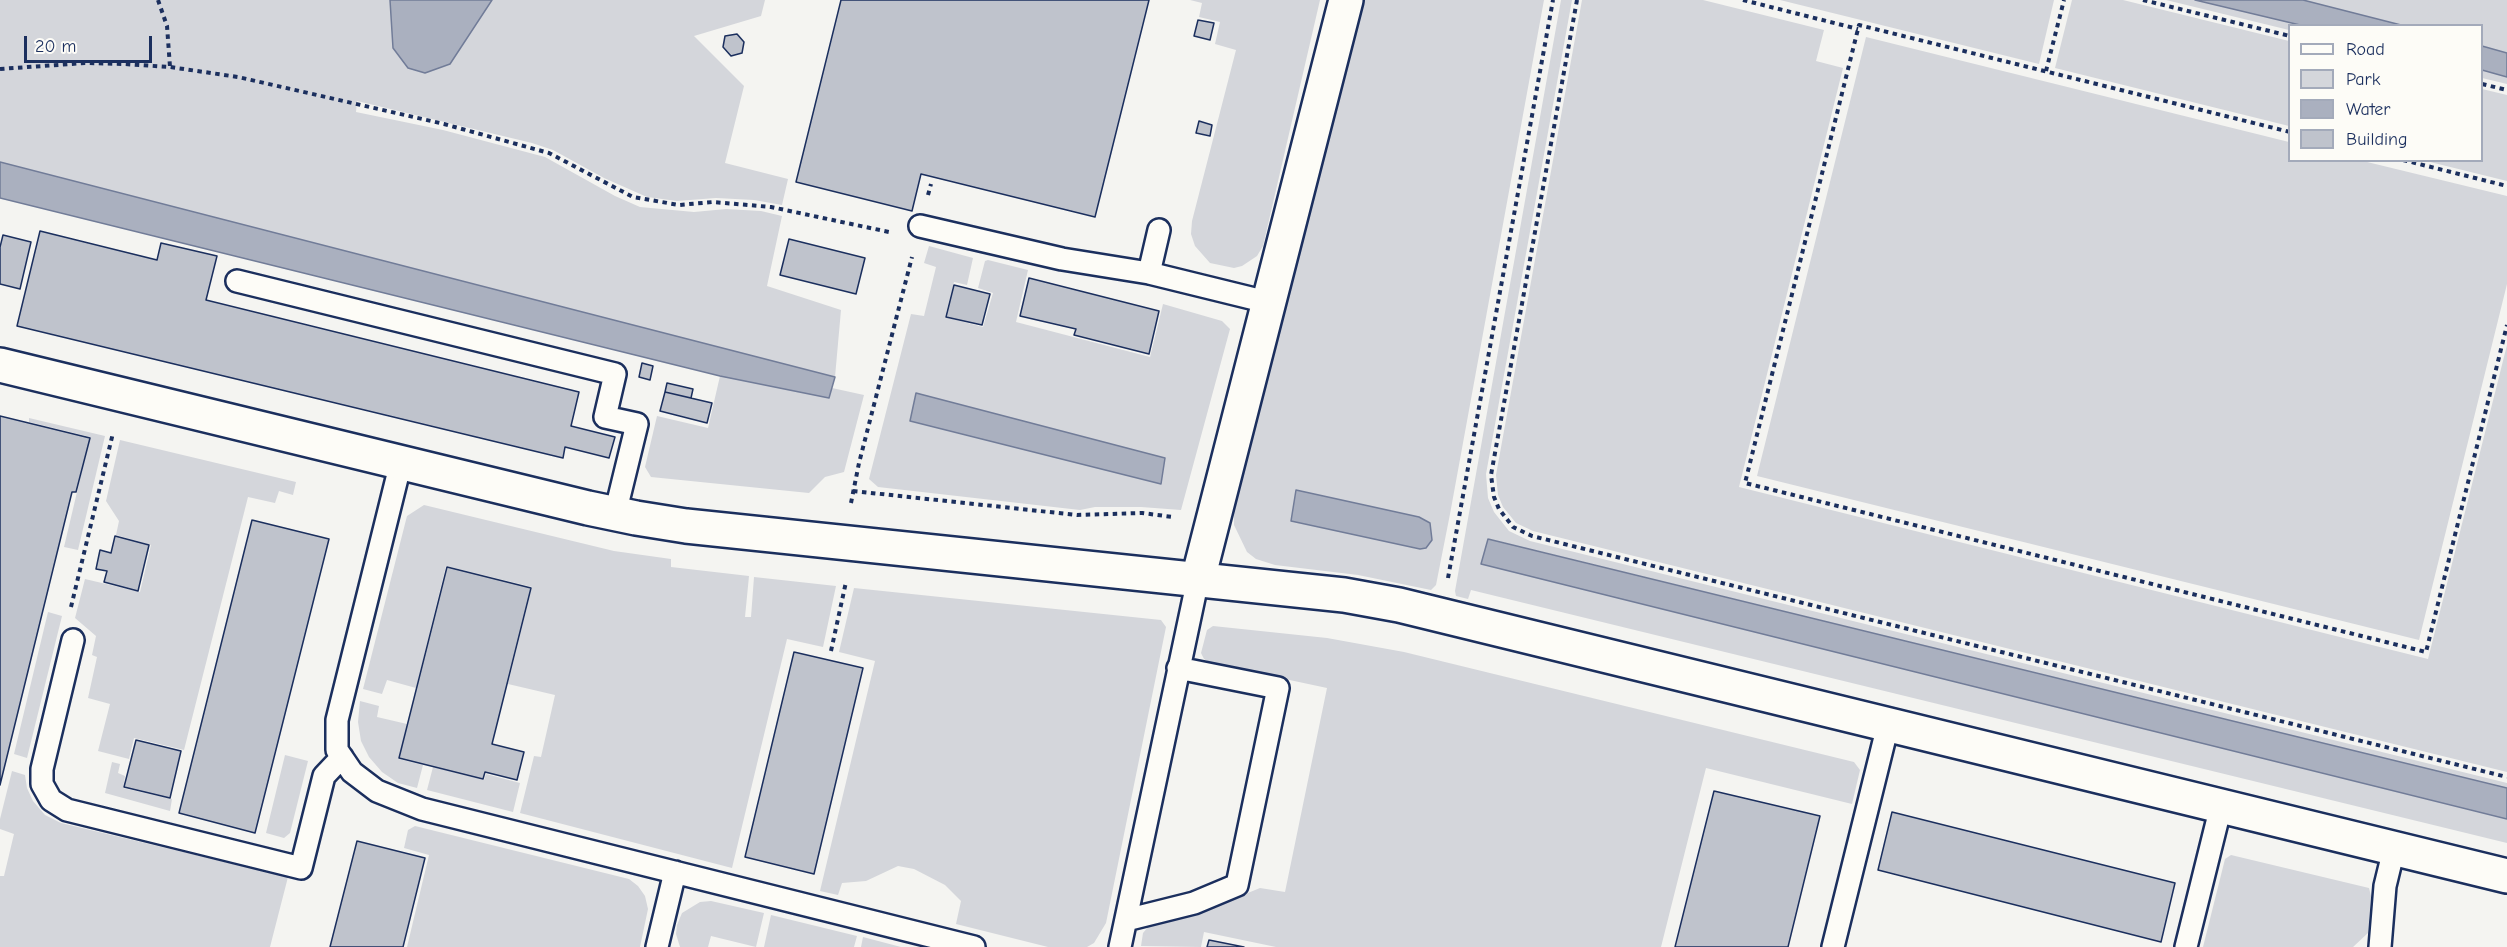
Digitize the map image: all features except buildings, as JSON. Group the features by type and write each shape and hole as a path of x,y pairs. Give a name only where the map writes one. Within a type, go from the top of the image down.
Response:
{"street":[{"path":"1198,579 1346,0"},
{"path":"0,365 615,514 686,526 1344,595 1424,610 2507,876"}],"lane":[{"path":"1149,273 1159,231"},
{"path":"919,232 1149,273 1267,302"},
{"path":"237,281 615,374 605,417 637,424 615,514"},
{"path":"401,462 337,720 337,750 352,772 377,791 422,809 974,947"},
{"path":"1120,947 1198,579"},
{"path":"74,640 42,769 42,784 51,800 67,810 301,868 324,776 342,758"},
{"path":"1126,920 1194,903 1237,885 1278,688 1178,668"},
{"path":"1833,947 1888,725"},
{"path":"2186,947 2221,806"},
{"path":"2380,947 2385,886 2394,849"},
{"path":"657,947 675,872"}],"path":[{"path":"158,0 167,26 170,67"},
{"path":"1424,610 1444,594 1450,566 1553,0"},
{"path":"1577,0 1491,475 1491,486 1496,503 1513,527 1532,536 2507,777"},
{"path":"1743,0 1858,29"},
{"path":"2046,71 2064,0"},
{"path":"2143,0 2288,36"},
{"path":"2288,132 1859,25 1745,483 2426,652 2507,325"},
{"path":"0,69 85,63 170,67 238,77 444,124 549,153 633,197 679,205 713,202 771,207 919,232"},
{"path":"2483,84 2507,90"},
{"path":"2411,162 2507,186"},
{"path":"831,651 847,582 848,520 853,491 931,184"},
{"path":"74,640 68,617 124,395"},
{"path":"853,491 1077,515 1142,513 1212,524"},
{"path":"835,581 847,582"}],"green space":[{"path":"0,0 390,0 393,48 450,63 492,0 765,0 761,16 694,36 744,86 725,163 788,179 782,205 754,200 716,198 677,201 647,197 604,178 553,150 532,143 357,101 356,112 443,130 545,157 615,196 640,207 694,212 726,209 761,211 782,216 767,286 841,310 835,377 0,162"},
{"path":"1190,0 1320,0 1263,246 1257,256 1242,266 1234,268 1210,263 1195,246 1191,234 1192,221 1236,50 1215,44 1220,22 1199,17 1202,3"},
{"path":"1365,0 1544,0 1436,585 1431,590 1358,575 1275,565 1256,559 1247,552 1234,525 1234,509","holes":["1296,490 1419,517 1430,523 1292,521"]},
{"path":"1561,0 1572,0 1486,474 1488,498 1494,512 1509,531 1530,541 2507,783 2507,788 1489,539 1481,564 2507,819 2507,843 1471,590 1468,599 1456,596 1455,591"},
{"path":"1582,0 1703,0 1824,30 1816,61 1843,68 1739,487 2428,659 2507,345 2507,772 1533,531 1516,523 1503,507 1498,495 1496,475"},
{"path":"1780,0 2054,0 2039,64"},
{"path":"2072,0 2123,0 2288,41 2288,126 2055,68"},
{"path":"2166,0 2195,0 2296,24 2288,24 2288,30"},
{"path":"2303,0 2507,0 2507,53 2483,46 2483,24 2397,24"},
{"path":"1866,37 2288,142 2288,162 2367,162 2507,196 2507,284 2419,640 1757,476"},
{"path":"2483,70 2507,77 2507,84 2483,78"},
{"path":"2483,89 2507,95 2507,181 2430,162 2483,162"},
{"path":"929,246 973,258 967,285 954,282 945,317 983,327 993,293 978,288 985,261 988,260 1028,270 1016,322 1150,357 1163,304 1222,321 1230,329 1181,510 1095,507 1080,510 878,487 869,479 911,314 924,316 936,267 924,263","holes":["916,393 1165,458 1161,484 911,421"]},
{"path":"720,376 829,398 832,388 864,395 844,472 825,477 809,493 651,477 645,467 657,416 708,428"},
{"path":"29,418 105,436 78,550 64,547 90,437 29,422"},
{"path":"120,440 296,482 293,495 279,491 275,503 248,497 184,750 134,738 129,759 98,751 110,704 88,698 97,657 92,655 96,636 75,618 85,579 140,592 151,545 116,535 119,521 106,501"},
{"path":"424,505 614,551 671,559 671,567 749,576 745,617 751,617 754,577 836,586 823,647 787,639 732,868 520,813 534,756 541,757 555,695 508,684 532,587 446,566 416,688 387,680 382,694 363,689 407,516"},
{"path":"854,588 1161,620 1166,627 1106,923 1094,943 1087,947 1048,947 956,924 961,901 945,885 914,869 898,866 866,881 842,883 838,895 820,891 875,661 839,652"},
{"path":"48,612 62,616 27,758 14,754"},
{"path":"1213,626 1327,638 1404,652 1854,762 1860,770 1852,804 1706,768 1661,947 1276,947 1204,932 1201,947 1141,946 1143,933 1149,926 1199,913 1260,888 1285,892 1327,688 1210,663 1201,653 1207,630"},
{"path":"360,701 379,706 377,717 407,724 399,759 423,765 417,788 398,783 382,772 369,757 361,741 358,722"},
{"path":"285,755 308,761 290,833 284,838 266,833"},
{"path":"112,762 120,764 118,773 125,776 123,788 172,799 170,811 105,793"},
{"path":"433,767 484,780 486,774 520,783 513,812 427,790"},
{"path":"12,771 25,775 27,788 33,801 45,815 61,823 288,877 270,947 0,947 0,876 4,876 14,834 0,829 0,819"},
{"path":"415,826 629,879 645,896 648,909 640,947 407,947 429,855 404,848 408,830"},
{"path":"2231,855 2369,888 2371,896 2368,933 2353,947 2203,947 2225,859"},
{"path":"711,901 764,913 756,947 711,936 708,947 680,947 676,934 682,913 700,902"},
{"path":"771,915 857,936 854,947 764,947"},
{"path":"863,937 901,947 861,947"}],"water":[{"path":"390,0 492,0 450,64 425,73 408,68 393,48"},
{"path":"2195,0 2303,0 2397,24 2296,24"},
{"path":"2483,46 2507,53 2507,77 2483,70"},
{"path":"0,162 835,377 829,398 720,376 0,198"},
{"path":"916,393 1165,458 1161,484 910,421"},
{"path":"1296,490 1419,517 1430,523 1432,540 1426,548 1420,549 1291,521"},
{"path":"1488,539 2507,788 2507,819 1481,564"}]}
